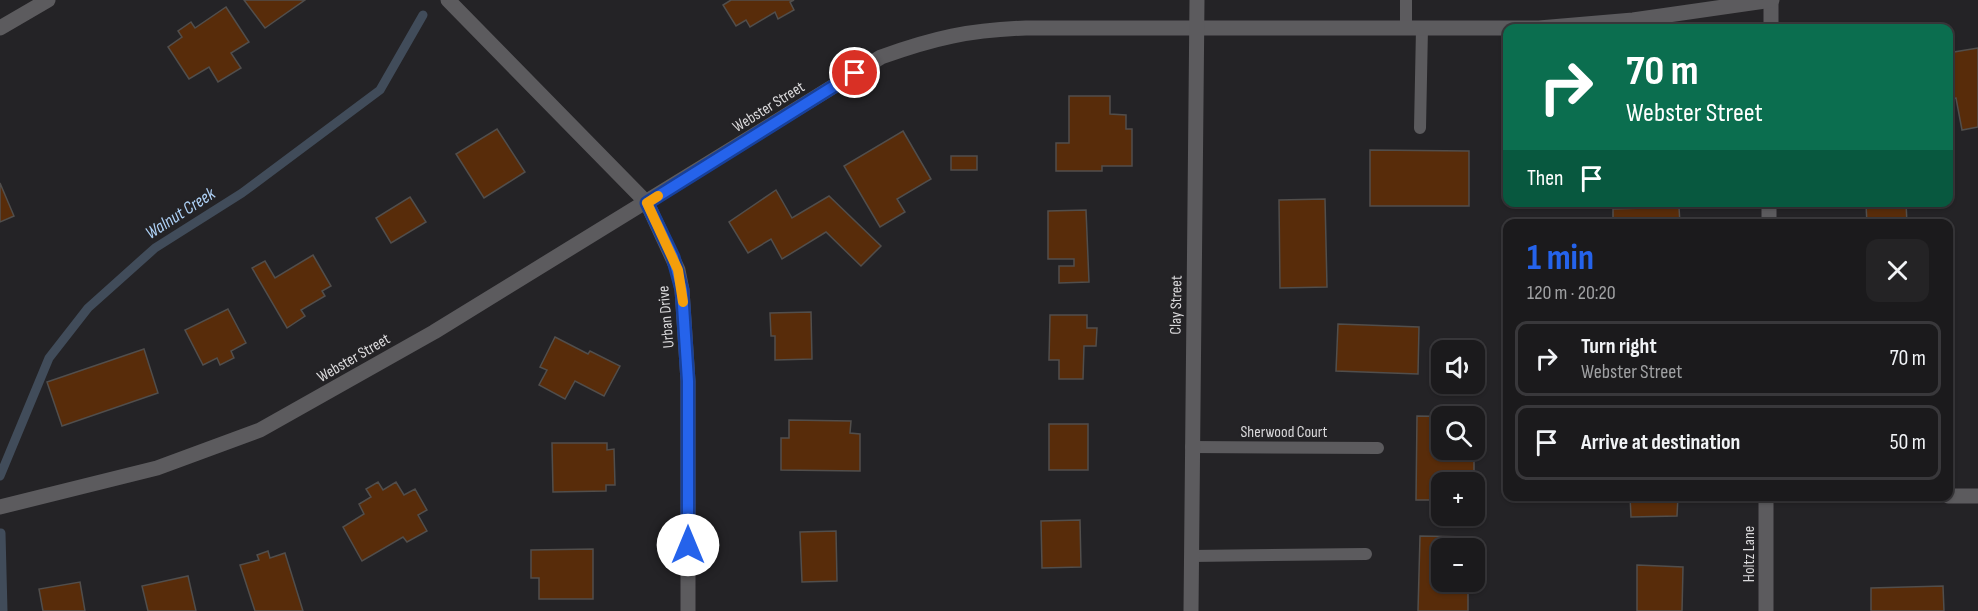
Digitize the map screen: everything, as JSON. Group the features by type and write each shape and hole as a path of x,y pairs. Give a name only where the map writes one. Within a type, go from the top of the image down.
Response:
{"street":[{"path":"0,28 48,0"},
{"name":"Urban Drive","path":"448,0 647,203 673,257 682,290 688,381 688,611"},
{"name":"Clay Street","path":"1191,611 1197,0"},
{"path":"1771,0 1771,24"},
{"name":"Webster Street","path":"1586,24 1633,20 1771,0"},
{"name":"Webster Street","path":"0,507 157,468 260,430 434,332 881,57 930,40 979,29 1503,28"},
{"path":"1953,496 1978,496"},
{"name":"Holtz Lane","path":"1766,501 1766,611"}],"lane":[{"path":"1406,0 1406,28"},
{"path":"1420,128 1422,28"},
{"name":"Sherwood Court","path":"1191,447 1378,447"},
{"path":"1191,556 1366,554"}],"building":[{"path":"244,0 305,0 265,28"},
{"path":"731,0 794,0 790,2 794,10 778,19 775,12 750,27 746,20 736,26 723,5"},
{"path":"226,7 249,42 231,53 241,68 218,82 209,67 189,79 168,47 182,37 178,31 191,22 195,28"},
{"path":"1978,48 1978,127 1962,130 1956,98 1953,98 1953,52"},
{"path":"1069,96 1110,96 1110,114 1126,115 1126,129 1132,129 1132,166 1102,166 1102,171 1056,171 1056,143 1069,143"},
{"path":"497,129 525,172 484,198 456,154"},
{"path":"903,131 931,179 897,199 905,212 880,227 844,166"},
{"path":"1370,150 1469,151 1469,206 1370,206"},
{"path":"951,156 977,156 977,170 951,170"},
{"path":"0,183 14,216 0,222"},
{"path":"776,190 792,218 829,196 881,246 861,266 826,232 782,259 771,239 748,253 729,222"},
{"path":"410,197 426,222 391,243 376,218"},
{"path":"1325,199 1327,287 1280,288 1279,200"},
{"path":"1679,207 1680,219 1613,219 1613,209"},
{"path":"1866,207 1906,207 1907,219 1867,219"},
{"path":"1086,210 1089,282 1059,283 1059,266 1074,266 1074,259 1048,259 1048,211"},
{"path":"313,255 331,286 322,291 325,296 301,310 305,316 287,328 252,268 265,261 275,278"},
{"path":"228,309 246,343 231,351 234,358 220,365 217,358 203,365 185,330"},
{"path":"811,312 812,359 775,360 775,336 771,336 770,313"},
{"path":"1050,315 1087,315 1087,328 1097,328 1096,346 1084,346 1083,379 1059,379 1059,360 1049,360"},
{"path":"1338,324 1419,327 1418,374 1336,371"},
{"path":"555,337 588,354 590,351 620,366 604,396 575,381 565,399 539,385 547,370 540,367"},
{"path":"144,349 158,393 62,426 47,382"},
{"path":"1417,416 1431,416 1431,460 1474,460 1474,472 1431,472 1431,500 1416,500"},
{"path":"789,420 851,421 850,433 860,434 860,471 781,470 781,438 789,438"},
{"path":"1049,424 1088,424 1088,470 1049,470"},
{"path":"552,443 607,443 607,450 614,449 615,485 606,485 606,491 553,492"},
{"path":"378,482 383,490 396,482 404,495 415,489 427,510 418,515 427,531 407,542 403,537 362,561 343,527 364,514 359,504 371,497 366,489"},
{"path":"1630,501 1678,501 1677,516 1631,517"},
{"path":"1080,520 1081,567 1042,568 1041,521"},
{"path":"836,531 837,581 802,582 800,532"},
{"path":"1420,536 1469,537 1431,538 1431,592 1468,592 1468,611 1418,611"},
{"path":"593,549 593,599 539,599 539,578 531,578 531,550"},
{"path":"268,551 270,558 285,553 303,611 255,611 240,565 259,560 257,555"},
{"path":"1637,565 1683,567 1682,611 1637,611"},
{"path":"188,576 196,611 148,611 142,586"},
{"path":"80,582 85,611 43,611 39,589"},
{"path":"1943,586 1944,611 1871,611 1871,588"}],"waterway":[{"name":"Walnut Creek","path":"0,476 49,358 88,308 155,248 242,193 380,90 423,15"},
{"name":"Walnut Creek","path":"1,533 3,611"}],"slow traffic":[{"path":"658,196 647,203 678,270 683,302"}],"route":[{"path":"688,545 688,381 682,290 673,257 647,203 855,73"}]}
